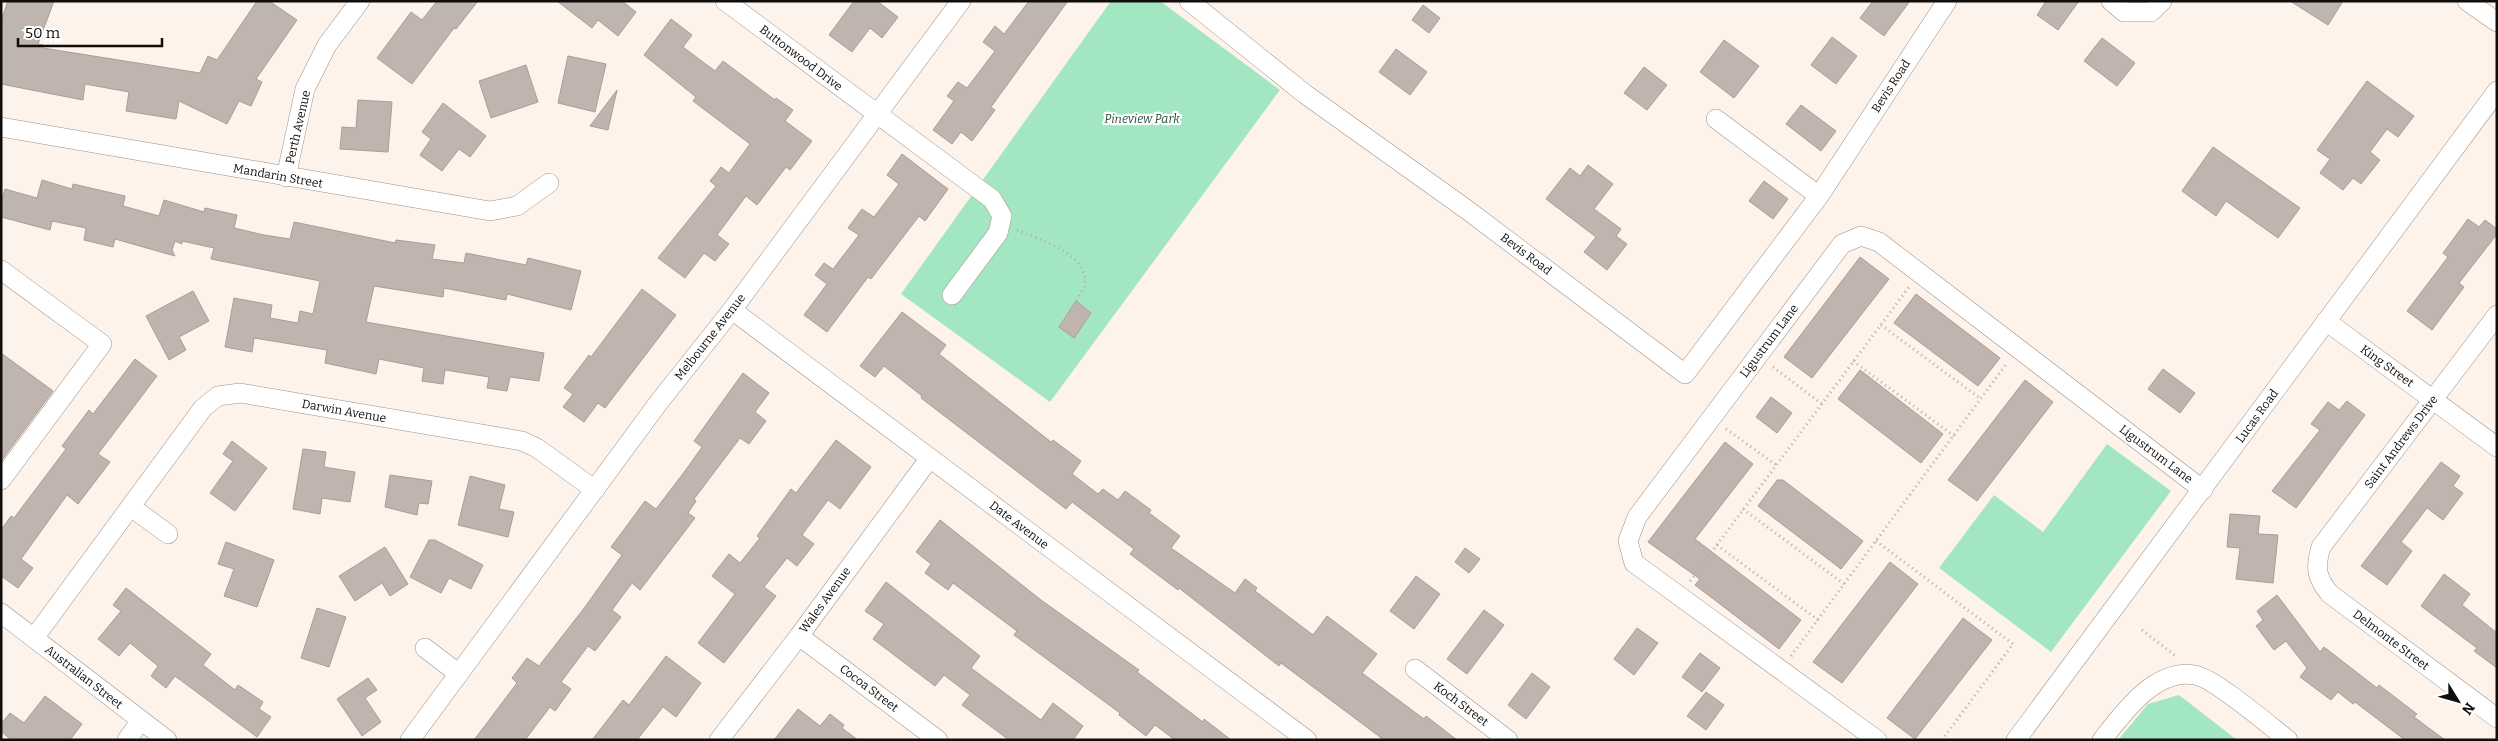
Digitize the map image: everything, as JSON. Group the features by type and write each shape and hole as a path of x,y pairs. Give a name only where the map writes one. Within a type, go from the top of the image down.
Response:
{"street":[{"name":"Buttonwood Drive","path":"725,1 877,116 992,199 1002,216 1000,225"},
{"name":"Melbourne Avenue","path":"410,740 659,402 732,310 961,1"},
{"name":"Bevis Road","path":"1189,1 1305,94 1466,209 1685,374 1819,196 1947,1"},
{"path":"2111,1 2124,12 2151,12 2162,1"},
{"path":"2467,1 2497,22"},
{"name":"Perth Avenue","path":"286,177 305,89 327,45 357,2"},
{"name":"Lucas Road","path":"2016,740 2497,91"},
{"path":"1716,119 1819,196"},
{"name":"Mandarin Street","path":"1,127 490,212 517,206 549,183"},
{"path":"952,295 998,233 1000,225"},
{"name":"Ligustrum Lane","path":"1877,740 1634,563 1628,541 1637,517 1842,244 1862,236 1879,242 2203,490"},
{"path":"1,270 102,344 1,480"},
{"name":"Date Avenue","path":"732,310 1307,740"},
{"name":"Saint Andrews Drive","path":"2317,573 2321,547 2497,316"},
{"name":"King Street","path":"2326,321 2497,448"},
{"name":"Darwin Avenue","path":"34,638 204,408 218,396 240,393 522,441 538,448 595,490"},
{"name":"Wales Avenue","path":"719,740 799,636 929,459"},
{"path":"131,507 168,534"},
{"name":"Delmonte Street","path":"2317,573 2322,584 2330,594 2497,718"},
{"name":"Australian Street","path":"1,613 167,740"},
{"name":"Cocoa Street","path":"799,636 938,740"},
{"path":"425,648 459,674"},
{"name":"Koch Street","path":"1414,669 1508,740"},
{"path":"2102,740 2127,708 2153,686 2175,676 2195,675 2212,682 2288,740"},
{"path":"127,740 141,720"}],"path":[{"path":"1000,225 1040,240 1074,258 1083,271 1085,285 1076,301"},
{"path":"1679,595 1920,273"},
{"path":"1881,325 1981,399"},
{"path":"1781,670 2018,348"},
{"path":"1758,356 1822,404"},
{"path":"1854,361 1954,436"},
{"path":"1711,418 1776,465"},
{"path":"1743,509 1844,584"},
{"path":"1876,541 2013,644 1942,740"},
{"path":"1717,545 1818,620"},
{"path":"2142,630 2178,658 2195,675"}],"green space":[{"name":"Pineview Park","path":"1111,1 1160,1 1280,90 1050,402 901,294"},
{"path":"2107,444 2171,491 2051,652 1939,568 1994,495 2043,532"},
{"path":"2179,695 2237,740 2118,740 2148,704"}],"building":[{"path":"8,1 54,1 38,44 43,45 43,48 200,73 208,56 217,60 257,1 269,1 297,20 256,79 262,82 251,106 239,101 227,124 179,101 176,119 126,111 129,92 85,84 83,100 1,84 1,21"},
{"path":"437,1 478,1 456,29 454,28 412,84 377,58 411,12 422,20"},
{"path":"557,1 622,1 636,12 618,36 598,20 592,28"},
{"path":"854,1 877,1 898,17 882,38 870,28 852,52 829,35"},
{"path":"1029,1 1068,1 991,107 995,110 972,141 961,132 952,144 933,130 954,101 947,96 958,82 967,88 995,51 983,42 995,26 1004,34"},
{"path":"1873,1 1910,1 1884,36 1860,18"},
{"path":"2046,1 2079,1 2058,30 2037,15"},
{"path":"2290,1 2343,1 2328,25"},
{"path":"1423,5 1440,18 1429,33 1412,20"},
{"path":"671,19 692,35 683,47 715,71 723,61 775,100 776,98 793,110 785,121 812,141 790,170 786,167 757,205 746,196 717,235 729,244 715,261 704,253 685,278 658,258 716,186 710,181 721,167 729,173 750,144 693,101 696,97 644,55"},
{"path":"1832,37 1857,56 1836,84 1811,65"},
{"path":"2102,38 2135,63 2117,86 2084,61"},
{"path":"1724,40 1759,66 1734,98 1700,72"},
{"path":"1396,49 1427,72 1410,95 1379,72"},
{"path":"568,56 606,64 595,112 558,103"},
{"path":"526,65 538,102 491,118 479,81"},
{"path":"1644,67 1667,85 1647,110 1624,93"},
{"path":"2367,81 2414,116 2398,137 2387,129 2370,152 2380,160 2361,184 2353,178 2343,190 2320,173 2330,159 2317,150"},
{"path":"617,90 608,130 590,126"},
{"path":"358,100 392,102 388,152 340,149 342,127 356,128"},
{"path":"443,103 486,136 470,157 459,149 442,171 420,155 431,139 422,132"},
{"path":"1801,105 1836,131 1821,151 1786,124"},
{"path":"2213,147 2300,208 2278,238 2226,201 2216,216 2182,191"},
{"path":"902,154 948,189 925,221 919,216 871,279 868,277 827,332 804,315 827,284 815,275 824,263 833,269 859,235 848,228 862,209 874,217 899,184 887,175"},
{"path":"1588,165 1613,184 1594,209 1621,229 1616,236 1627,244 1607,270 1584,252 1596,237 1546,199 1570,168 1580,176"},
{"path":"42,180 72,189 73,184 125,196 123,206 159,216 164,200 204,212 205,208 237,215 234,228 264,235 290,239 294,222 395,243 396,240 435,245 432,259 464,263 466,253 526,265 528,258 581,271 571,310 507,294 506,300 444,288 443,297 374,286 366,322 544,353 539,381 510,377 507,391 487,388 489,377 445,370 443,384 422,381 424,368 379,359 376,374 325,363 327,350 254,338 252,352 225,347 234,298 272,305 270,318 298,323 300,311 313,314 320,281 211,259 214,248 182,241 182,244 175,241 172,250 175,256 115,239 113,247 84,240 86,228 52,221 50,230 1,217 1,202 5,189 37,198"},
{"path":"1764,181 1788,199 1773,219 1749,201"},
{"path":"2468,219 2479,227 2485,220 2497,229 2497,234 2459,283 2464,287 2432,330 2407,311 2448,257 2443,253"},
{"path":"1860,257 1889,279 1812,378 1784,357"},
{"path":"642,289 676,315 605,408 598,403 584,422 563,407 573,394 564,388 589,355 591,357"},
{"path":"193,291 209,321 179,337 186,350 169,360 146,316"},
{"path":"1916,294 2000,358 1978,386 1894,323"},
{"path":"1076,301 1091,313 1074,338 1059,327"},
{"path":"902,312 946,345 939,354 1051,442 1053,440 1081,461 1072,474 1098,494 1103,489 1118,500 1125,491 1151,510 1149,513 1180,536 1171,548 1235,593 1245,579 1257,588 1255,591 1313,635 1327,616 1377,654 1362,673 1424,719 1426,716 1457,740 1384,740 1281,663 1279,666 1179,588 1178,590 1130,554 1134,549 1072,502 1066,509 921,398 922,396 884,366 875,377 860,366"},
{"path":"1,353 53,391 1,461"},
{"path":"135,359 157,376 98,454 110,462 78,504 67,495 21,559 33,568 18,588 1,576 1,530 11,516 14,518 66,449 62,446 89,410 93,414"},
{"path":"2163,369 2195,393 2180,413 2148,389"},
{"path":"1860,370 1943,434 1921,463 1838,399"},
{"path":"743,373 769,393 755,412 766,421 749,444 740,438 694,499 696,501 688,513 695,518 640,590 632,583 612,610 621,617 595,651 588,646 561,682 571,689 555,711 550,707 525,740 474,740 517,683 512,678 527,658 539,666 585,607 622,555 611,547 645,501 656,509 685,471 702,447 694,441"},
{"path":"2025,380 2053,402 1977,501 1948,480"},
{"path":"1771,397 1792,413 1777,433 1756,417"},
{"path":"2347,401 2365,415 2296,508 2272,491 2320,430 2311,424 2328,402 2339,410"},
{"path":"836,440 871,467 840,509 828,500 802,535 814,544 797,566 787,558 764,587 776,596 724,663 698,643 735,594 712,576 729,554 740,563 760,538 757,536 791,489 796,493"},
{"path":"232,441 267,468 235,511 210,493 233,461 223,454"},
{"path":"1725,442 1753,464 1695,539 1801,620 1779,649 1695,585 1700,579 1648,542"},
{"path":"303,449 326,452 324,467 355,472 350,502 322,498 320,514 293,509"},
{"path":"2441,462 2460,476 2453,486 2463,493 2443,520 2427,508 2401,542 2412,551 2387,585 2361,566"},
{"path":"390,475 432,481 428,504 419,503 417,515 385,507"},
{"path":"470,476 505,485 499,509 514,512 508,537 458,525"},
{"path":"1777,480 1783,480 1863,541 1841,569 1758,506"},
{"path":"2230,514 2260,516 2258,534 2278,535 2273,583 2236,579 2240,548 2227,547"},
{"path":"940,520 1041,600 1139,670 1137,672 1203,722 1204,719 1231,740 1175,740 1155,725 1146,736 1119,715 1120,713 1014,635 1017,631 953,583 948,590 925,573 931,564 916,552"},
{"path":"429,540 435,540 483,565 471,589 449,578 441,593 410,577"},
{"path":"226,542 274,560 257,607 224,596 234,569 218,564"},
{"path":"385,547 408,584 390,596 382,583 355,601 339,576"},
{"path":"1465,548 1480,559 1469,573 1455,562"},
{"path":"1890,562 1918,584 1842,683 1813,662"},
{"path":"2444,574 2470,594 2462,605 2497,633 2497,668 2474,651 2477,648 2421,606"},
{"path":"1416,576 1440,594 1414,629 1390,611"},
{"path":"886,582 980,656 971,668 1041,720 1053,703 1083,726 1073,740 1009,740 962,705 970,695 944,675 935,686 873,639 884,624 865,611"},
{"path":"126,588 211,654 203,665 235,690 238,685 263,702 259,709 271,717 257,737 175,676 166,688 151,676 158,666 130,643 119,656 98,639 121,611 113,605"},
{"path":"2277,595 2320,652 2324,647 2377,688 2379,685 2417,714 2414,717 2445,740 2405,740 2355,702 2353,704 2338,692 2331,700 2300,677 2307,668 2286,641 2274,650 2256,626 2263,620 2257,611"},
{"path":"317,608 346,617 329,667 301,658"},
{"path":"1484,610 1504,625 1467,674 1447,659"},
{"path":"1963,618 1992,640 1915,739 1887,718"},
{"path":"1637,628 1658,643 1634,675 1614,659"},
{"path":"1700,653 1720,668 1702,692 1682,677"},
{"path":"666,656 701,683 676,717 663,707 637,740 592,740 623,700 629,705"},
{"path":"1532,673 1550,687 1526,719 1508,705"},
{"path":"368,678 377,690 365,698 381,722 362,736 337,699"},
{"path":"1706,692 1724,705 1706,730 1687,716"},
{"path":"45,696 82,724 70,740 11,740 1,731 1,724 10,713 24,723"},
{"path":"798,709 820,726 830,714 844,725 842,728 858,740 774,740"}]}
